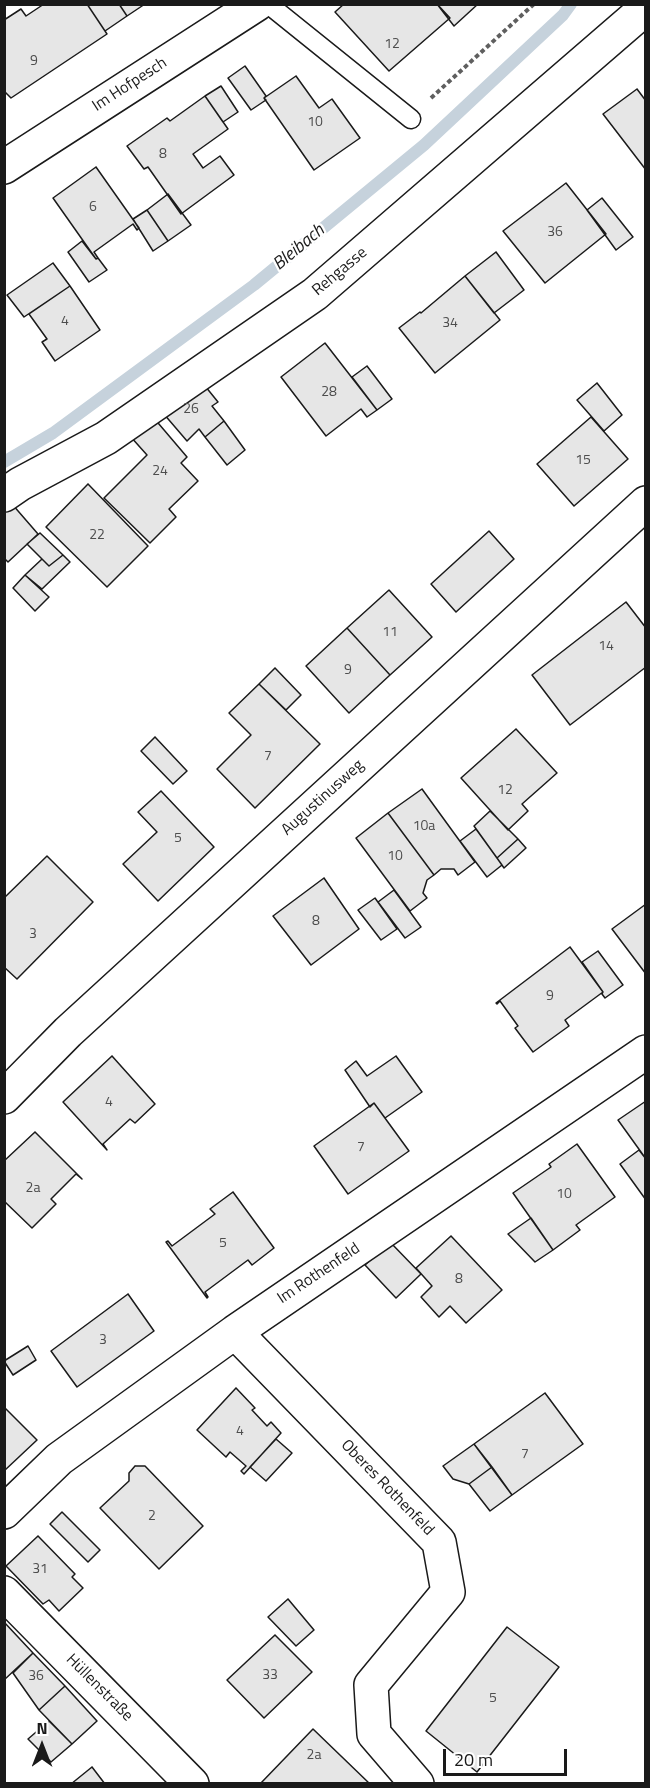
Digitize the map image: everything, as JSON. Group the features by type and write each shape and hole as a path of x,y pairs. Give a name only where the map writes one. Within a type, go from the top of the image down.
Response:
{"street":[{"name":"Im Hofpesch","path":"4,167 257,4"},
{"name":"Rehgasse","path":"4,495 106,438 315,294 645,8"},
{"name":"Augustinusweg","path":"4,1097 68,1032 645,503"},
{"name":"Im Rothenfeld","path":"4,1512 59,1459 235,1332 645,1052"},
{"name":"Oberes Rothenfeld","path":"235,1332 439,1542 448,1592 371,1685 374,1734 417,1784"},
{"name":"Hüllenstraße","path":"4,1593 192,1784"}],"lane":[{"path":"268,4 411,119"}],"path":[{"path":"411,119 414,122 434,94 534,4"}],"building":[{"path":"44,4 87,4 107,34 11,98 4,91 4,20 21,9 26,16"},
{"path":"87,4 119,4 127,16 105,31"},
{"path":"119,4 145,4 127,16"},
{"path":"344,4 437,4 450,18 389,71 335,12"},
{"path":"437,4 478,4 454,26"},
{"path":"245,66 266,96 264,98 266,100 251,110 228,78"},
{"path":"296,76 319,108 332,99 360,138 314,170 264,98"},
{"path":"221,86 238,112 223,122 205,96"},
{"path":"637,89 646,101 646,170 603,114"},
{"path":"205,96 228,129 193,154 203,168 220,156 234,175 181,214 148,167 144,169 127,146 167,118 170,121"},
{"path":"96,167 139,228 137,230 133,224 94,252 98,258 96,259 53,198"},
{"path":"566,183 606,234 545,283 503,231"},
{"path":"168,194 191,225 168,241 147,210"},
{"path":"602,198 633,237 616,250 587,210"},
{"path":"147,210 168,241 153,251 133,219"},
{"path":"82,241 107,270 89,282 68,252"},
{"path":"496,252 524,290 494,313 465,276"},
{"path":"53,263 70,286 24,317 7,295"},
{"path":"465,276 500,320 435,373 399,328 421,313"},
{"path":"70,286 100,330 55,361 42,342 47,339 29,314"},
{"path":"325,343 377,410 367,417 361,409 326,436 281,377"},
{"path":"367,366 392,399 377,410 352,377"},
{"path":"201,381 218,402 212,406 224,421 205,437 199,429 187,441 163,413"},
{"path":"597,383 622,415 604,431 577,400"},
{"path":"153,417 187,457 181,463 198,481 169,509 176,517 150,543 104,498 147,455 130,436"},
{"path":"591,417 628,459 574,506 537,464"},
{"path":"224,421 245,450 227,465 205,437"},
{"path":"88,484 148,546 107,587 46,527"},
{"path":"12,504 38,534 8,562 4,558 4,511"},
{"path":"489,531 514,559 456,612 431,584"},
{"path":"40,533 63,555 49,566 27,544"},
{"path":"63,555 70,562 42,589 25,575 42,559 49,566"},
{"path":"25,575 49,597 35,611 13,588"},
{"path":"389,590 432,637 390,675 347,628"},
{"path":"626,602 646,628 646,667 570,725 532,675"},
{"path":"347,628 390,675 349,713 306,666"},
{"path":"275,668 301,695 286,710 259,684"},
{"path":"259,684 320,744 255,808 217,769 251,735 229,713"},
{"path":"516,729 557,773 522,804 528,811 508,830 461,778"},
{"path":"155,737 187,771 173,784 141,751"},
{"path":"422,789 475,862 458,875 454,869 441,869 434,875 388,813"},
{"path":"161,791 214,847 158,901 123,864 157,832 138,812"},
{"path":"490,811 518,839 497,858 474,826"},
{"path":"388,813 434,875 427,880 423,893 427,898 410,911 356,838"},
{"path":"476,829 502,865 487,877 460,841"},
{"path":"518,839 526,848 504,868 497,858"},
{"path":"47,856 93,902 17,979 4,967 4,898"},
{"path":"324,878 359,929 311,965 273,916"},
{"path":"394,890 421,927 405,938 378,902"},
{"path":"375,898 397,929 381,940 358,910"},
{"path":"646,904 646,974 612,929"},
{"path":"570,947 603,992 565,1020 569,1026 533,1052 515,1028 518,1026 500,1001 496,1003"},
{"path":"598,951 623,985 605,998 582,962"},
{"path":"112,1056 155,1104 135,1123 130,1119 103,1144 107,1150 63,1102"},
{"path":"396,1056 422,1092 385,1118 374,1103 370,1107 345,1070 356,1061 367,1076"},
{"path":"646,1101 646,1159 618,1120"},
{"path":"374,1103 409,1151 348,1194 314,1146"},
{"path":"35,1132 82,1179 76,1174 51,1199 56,1204 32,1228 4,1201 4,1161"},
{"path":"577,1144 615,1197 576,1225 580,1230 553,1250 513,1193 551,1167 549,1164"},
{"path":"639,1150 646,1159 646,1200 620,1164"},
{"path":"233,1192 274,1248 252,1265 248,1260 205,1292 207,1298 166,1242 168,1241 172,1246 215,1214 210,1209"},
{"path":"531,1218 553,1250 535,1262 508,1234"},
{"path":"451,1236 502,1290 466,1323 450,1306 439,1317 421,1297 432,1286 416,1268"},
{"path":"390,1242 421,1274 396,1298 365,1265"},
{"path":"128,1294 154,1331 77,1387 51,1351"},
{"path":"28,1346 36,1360 13,1375 4,1361"},
{"path":"236,1388 255,1408 252,1410 267,1426 271,1422 281,1433 244,1474 241,1471 246,1466 230,1452 226,1457 197,1430"},
{"path":"545,1393 583,1444 512,1495 474,1444"},
{"path":"4,1407 37,1440 4,1471"},
{"path":"276,1439 292,1453 266,1481 250,1467"},
{"path":"474,1444 492,1467 469,1484 453,1479 443,1466"},
{"path":"135,1466 145,1466 203,1526 159,1569 100,1508 129,1481 129,1473"},
{"path":"492,1467 512,1495 490,1511 469,1484"},
{"path":"62,1512 100,1550 88,1562 50,1524"},
{"path":"38,1536 75,1574 72,1577 83,1588 59,1611 49,1600 43,1604 6,1566"},
{"path":"288,1599 314,1630 296,1646 268,1617"},
{"path":"4,1622 33,1653 4,1680"},
{"path":"507,1627 559,1667 477,1772 426,1731"},
{"path":"275,1635 312,1672 264,1718 227,1680"},
{"path":"33,1653 65,1686 39,1710 13,1673"},
{"path":"65,1686 97,1721 72,1744 39,1710"},
{"path":"49,1721 72,1744 51,1762 28,1739"},
{"path":"313,1729 370,1784 260,1784"},
{"path":"92,1767 105,1784 71,1784"}],"waterway":[{"name":"Bleibach","path":"4,462 53,433 254,285 424,145 563,15 571,4"}]}
